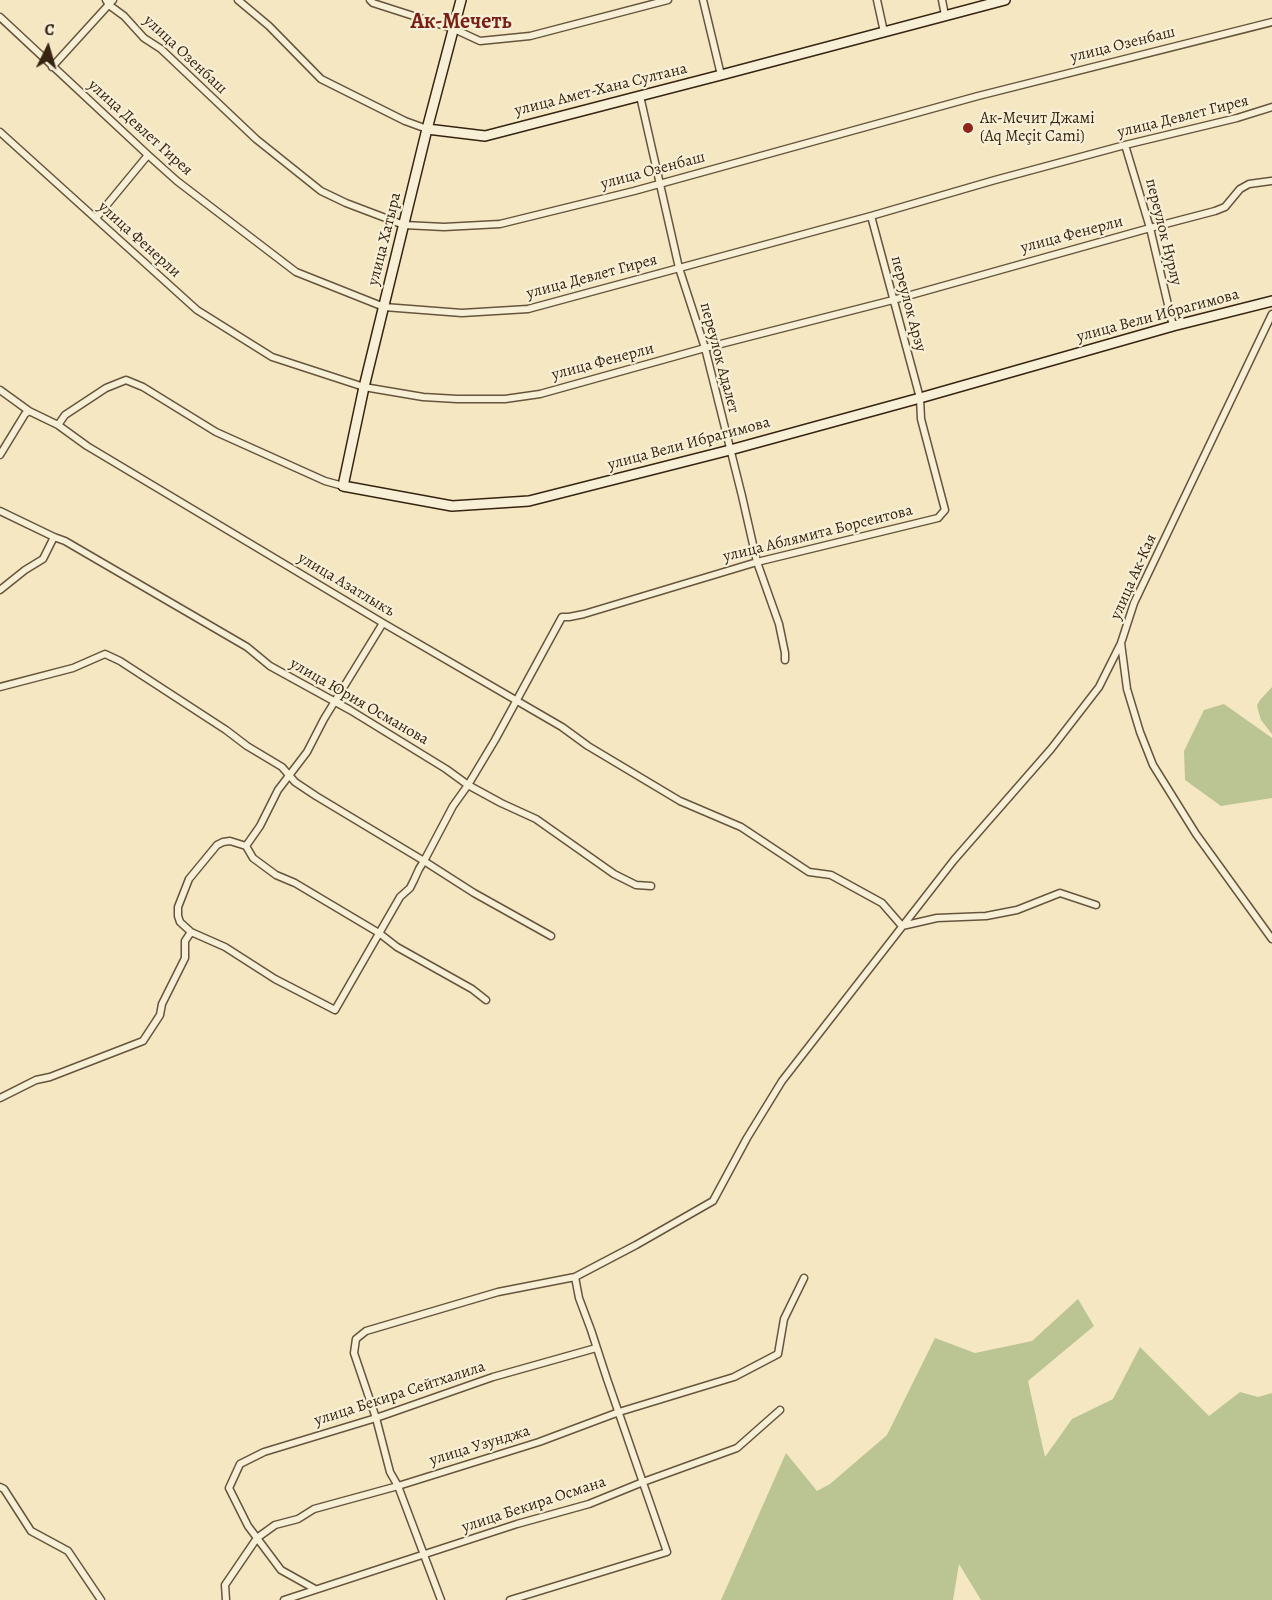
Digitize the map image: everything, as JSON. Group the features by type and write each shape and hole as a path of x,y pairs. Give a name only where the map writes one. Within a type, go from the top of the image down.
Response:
{"street":[{"name":"улица Амет-Хана Султана","path":"238,0 269,26 321,79 405,121 427,129 485,136 1005,0"},
{"path":"370,0 373,3 454,29 480,41 530,36 668,0"},
{"name":"улица Хатыра","path":"343,486 364,387 461,0"},
{"path":"703,0 721,75"},
{"path":"877,0 884,32"},
{"path":"942,0 945,15"},
{"path":"52,67 109,2"},
{"name":"улица Озенбаш","path":"109,2 144,38 161,49 255,139 321,191 346,204 404,225 444,227 500,224 978,96 1272,22"},
{"name":"улица Девлет Гирея","path":"0,17 177,181 296,272 384,307 462,313 528,309 995,180 1272,107"},
{"name":"переулок Адалет","path":"640,96 679,268 705,348 757,562 779,624 785,660"},
{"name":"улица Фенерли","path":"0,132 197,310 272,357 364,387 423,397 457,399 506,399 540,394 705,348 893,300 1215,212 1225,207 1240,189 1249,184 1271,181"},
{"name":"переулок Нурлу","path":"1125,145 1150,228 1173,326"},
{"path":"96,218 148,155"},
{"name":"переулок Арзу","path":"871,216 920,398"},
{"name":"улица Вели Ибрагимова","path":"58,425 65,414 106,388 126,380 144,387 216,432 324,481 452,506 529,501 730,450 1173,326 1272,301"},
{"name":"улица Ак-Кая","path":"1272,314 1134,603 1120,643 1127,689 1153,765 1196,834 1272,939"},
{"name":"улица Азатлыкъ","path":"0,390 29,411 58,425 87,446 562,727 588,746 680,801 741,827 809,872 831,875 882,903 902,926"},
{"name":"улица Аблямита Борсеитова","path":"516,701 562,617 584,614 757,562 938,518 945,510 921,419 920,398"},
{"path":"0,455 29,411"},
{"name":"улица Юрия Османова","path":"0,511 65,541 247,647 270,666 402,741 468,785 536,819 614,873 636,885 651,886"},
{"path":"0,590 43,559 54,537"},
{"path":"246,846 260,826 278,790 307,752 324,719 383,623"},
{"path":"441,1600 398,1486 390,1472 376,1418 354,1353 356,1339 366,1331 498,1292 575,1277 713,1201 747,1138 782,1081 954,860 1051,749 1099,687 1120,643"},
{"path":"0,687 73,668 105,654 120,661 282,767 295,782 316,796 474,893 551,936"},
{"path":"486,1000 472,989 397,947 379,933 295,883 276,875 253,858 246,846 230,841 217,845 189,879 178,907 180,922 191,932 225,947 275,979 335,1010 379,933 400,897 410,888 453,806 468,785 516,701"},
{"path":"902,926 937,918 986,916 1017,910 1060,893 1096,905"},
{"path":"0,1098 36,1080 50,1077 143,1041 159,1015 184,958 185,941 191,932"},
{"path":"510,1600 667,1552 579,1298 575,1277"},
{"name":"улица Узунджа","path":"226,1600 225,1585 257,1538 275,1525 298,1519 314,1509 398,1486 539,1442 619,1412 734,1377 778,1354 784,1319 804,1278"},
{"name":"улица Бекира Сейтхалила","path":"257,1538 248,1526 229,1488 240,1464 264,1452 376,1418 493,1377 596,1348"},
{"name":"улица Бекира Османа","path":"284,1600 517,1524 589,1504 737,1448 780,1410"},
{"path":"0,1487 4,1489 31,1531 68,1551 101,1600"},
{"path":"257,1538 281,1570 315,1589"}],"green space":[{"path":"1272,687 1272,734 1261,720 1257,705"},
{"path":"1224,704 1272,738 1272,798 1221,806 1185,780 1184,751 1204,710"},
{"path":"1078,1299 1094,1326 1028,1381 1045,1457 1072,1419 1113,1399 1140,1347 1209,1416 1240,1392 1258,1397 1272,1393 1272,1600 981,1600 959,1564 953,1600 721,1600 786,1453 817,1491 830,1484 887,1435 935,1338 975,1353 1032,1341"}],"place":[{"name":"Ак-Мечит Джамі (Aq Meçit Cami)","path":"968,128"}],"district":[{"name":"Ак-Мечеть","path":"461,23"}]}
